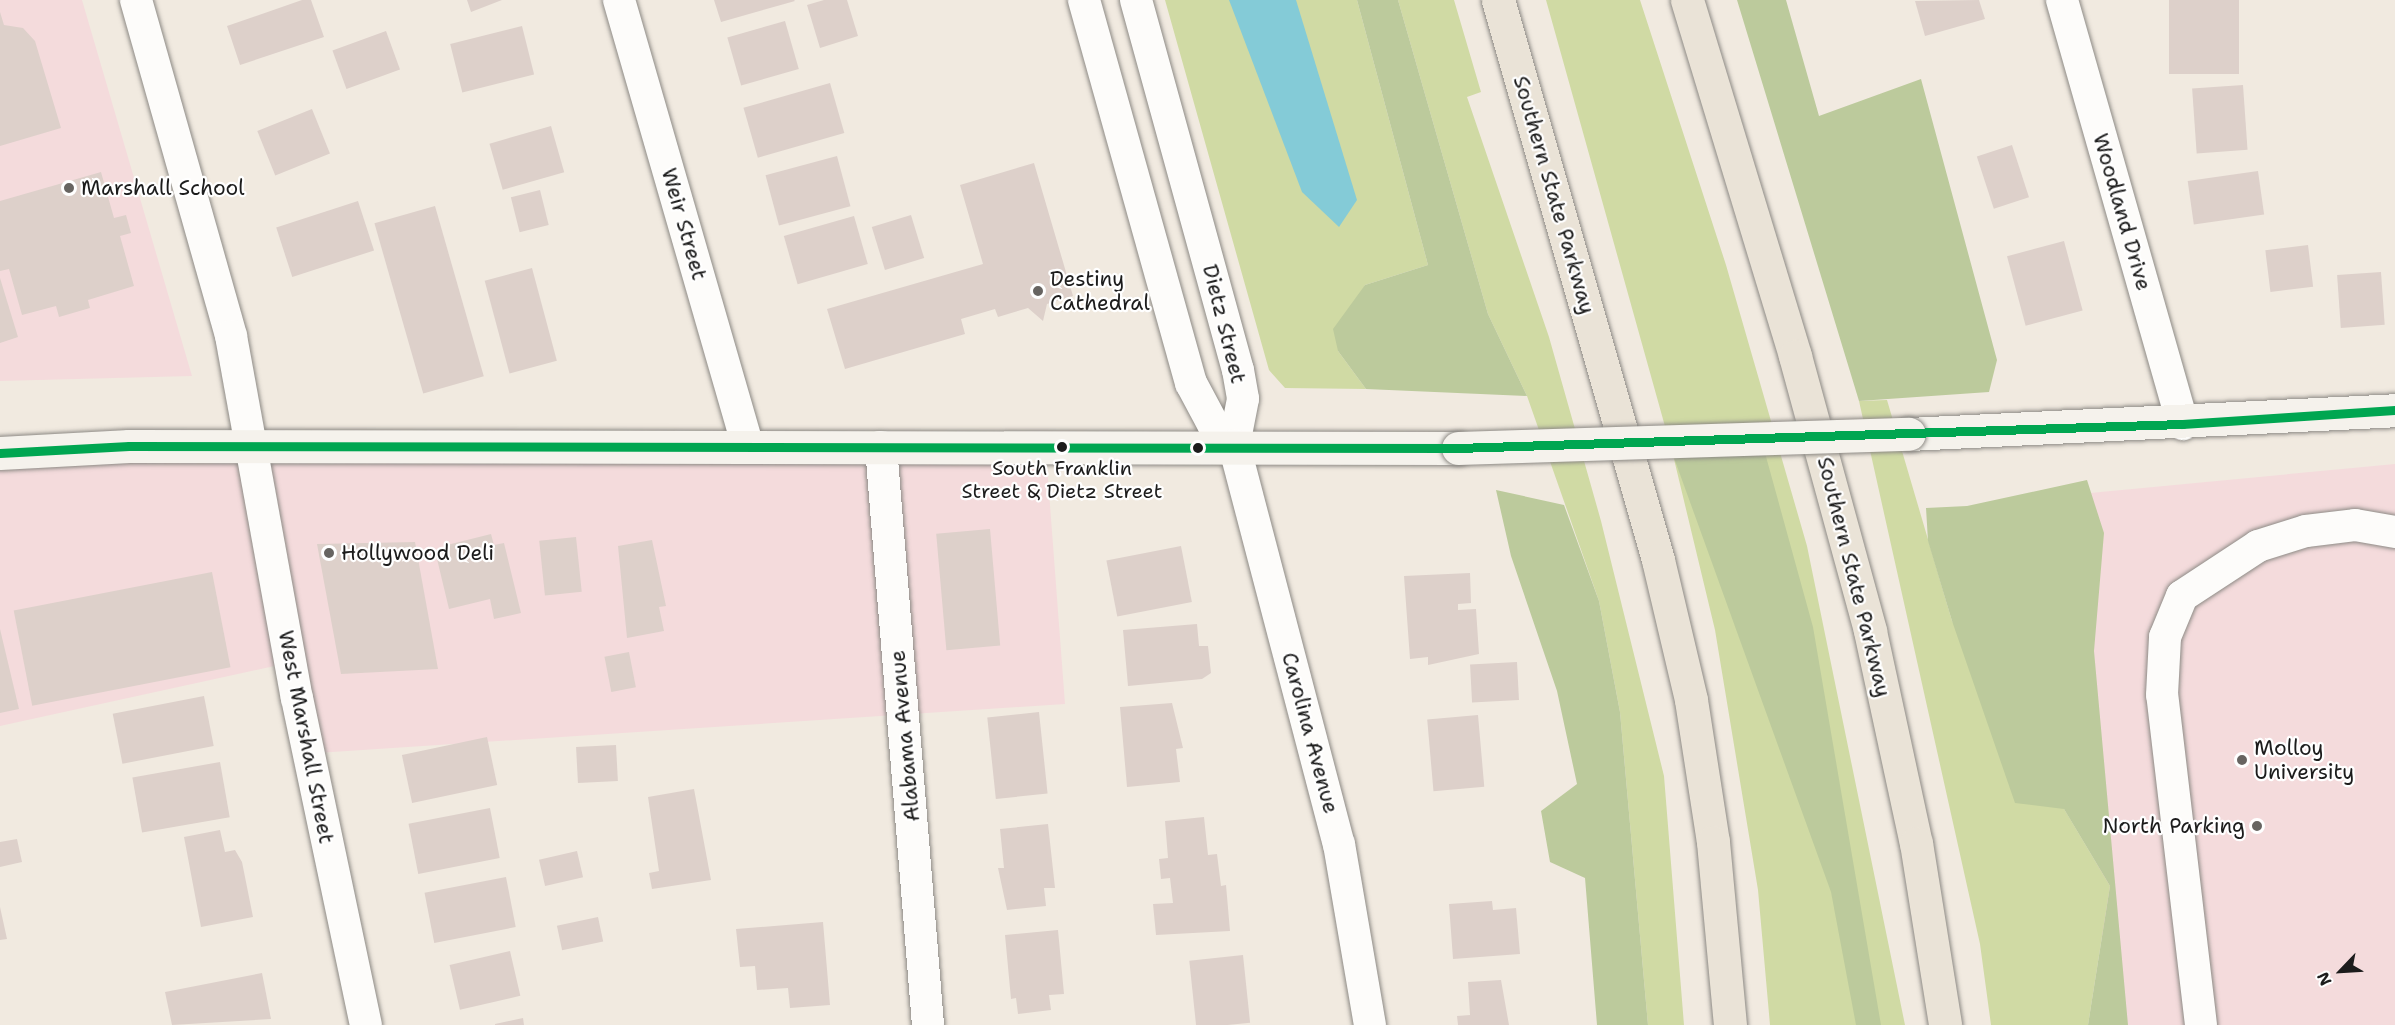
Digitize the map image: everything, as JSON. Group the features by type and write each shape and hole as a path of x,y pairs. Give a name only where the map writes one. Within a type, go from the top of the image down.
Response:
{"highway":[{"name":"Southern State Parkway","path":"1498,0 1643,506 1692,700 1714,853 1730,1025"},
{"name":"Southern State Parkway","path":"1687,0 1792,345 1870,631 1916,843 1945,1025"}],"main road":[{"path":"0,453 250,448 1234,446 1458,448 2183,424 2395,410"}],"street":[{"name":"West Marshall Street","path":"136,0 231,336 250,448 366,1025"},
{"name":"Weir Street","path":"619,0 748,447"},
{"name":"Woodland Drive","path":"2062,0 2183,424"},
{"name":"Dietz Street","path":"1138,5 1238,370 1243,399 1234,446 1214,426 1191,383 1087,11 1138,5"},
{"name":"Carolina Avenue","path":"1234,446 1339,844 1370,1025"},
{"name":"Alabama Avenue","path":"881,447 928,1025"},
{"path":"2201,1025 2162,695 2165,637 2182,596 2258,546 2306,531 2355,525 2395,532"}],"shaded area":[{"name":"Marshall School","path":"0,0 82,0 192,376 0,381"},
{"path":"0,446 1046,452 1065,704 317,753 293,662 0,726"},
{"name":"Molloy University","path":"2395,464 2395,1025 2109,1025 2069,495"}],"green space":[{"path":"1165,0 1357,0 1428,265 1365,285 1338,351 1366,389 1285,388 1269,370"},
{"path":"1357,0 1398,0 1488,314 1527,396 1366,389 1338,351 1333,329 1365,285 1428,265"},
{"path":"1398,0 1454,0 1481,92 1467,97 1549,337 1601,521 1664,776 1684,1025 1648,1025 1620,712 1599,601 1527,396 1488,314"},
{"path":"1546,0 1640,0 1726,265 1807,546 1905,1025 1770,1025 1758,890 1715,630 1673,455"},
{"path":"1737,0 1786,0 1819,116 1921,79 1997,360 1989,392 1859,401"},
{"path":"1887,400 1952,621 2110,886 2088,1025 1991,1025 1980,944 1859,401"},
{"path":"1765,453 1813,627 1881,1025 1856,1025 1831,892 1673,455"},
{"path":"2087,480 2104,533 2094,651 2128,1025 2088,1025 2110,886 2064,809 2015,803 1952,621 1928,541 1926,508 1967,506"},
{"path":"1496,490 1564,505 1599,601 1620,712 1648,1025 1597,1025 1585,878 1550,862 1541,811 1577,784 1557,691 1511,556"}],"water":[{"path":"1229,0 1296,0 1357,200 1339,227 1302,192"}],"building":[{"path":"302,0 311,0 324,37 240,65 227,26"},
{"path":"467,0 502,0 471,12"},
{"path":"714,0 794,0 795,1 721,22"},
{"path":"824,0 847,0 858,36 820,48 807,5"},
{"path":"1979,0 1985,19 1925,36 1915,1"},
{"path":"2169,0 2239,0 2239,74 2169,74"},
{"path":"0,12 4,25 23,28 35,41 61,128 0,146"},
{"path":"785,21 799,69 741,86 727,38"},
{"path":"522,26 534,75 462,92 450,44"},
{"path":"386,31 400,70 346,89 332,50"},
{"path":"830,83 844,133 758,158 743,108"},
{"path":"2243,85 2248,150 2197,153 2192,89"},
{"path":"312,109 330,154 275,176 257,131"},
{"path":"551,126 564,172 503,190 489,144"},
{"path":"2012,145 2029,197 1994,209 1977,156"},
{"path":"837,156 850,206 779,225 766,175"},
{"path":"1034,163 1073,296 1047,304 1043,321 1028,308 998,317 995,309 961,319 965,334 845,369 827,309 983,264 960,185"},
{"path":"2258,171 2264,215 2194,224 2188,181"},
{"path":"101,172 114,218 126,215 131,233 120,236 134,286 88,300 90,308 59,317 56,306 22,315 9,269 0,271 0,201"},
{"path":"540,190 549,225 520,232 511,197"},
{"path":"358,201 374,250 292,277 276,228"},
{"path":"435,206 484,376 423,394 374,223"},
{"path":"911,215 924,258 885,270 872,227"},
{"path":"854,216 868,264 798,284 784,236"},
{"path":"2064,241 2083,311 2026,326 2007,256"},
{"path":"2308,245 2313,287 2270,292 2265,250"},
{"path":"532,268 557,361 510,373 485,281"},
{"path":"2381,272 2385,325 2341,328 2337,275"},
{"path":"0,278 18,337 0,343"},
{"path":"990,529 1000,646 946,650 936,534"},
{"path":"491,534 494,545 504,543 521,613 494,619 490,599 449,609 437,559 450,556 447,545"},
{"path":"576,537 582,592 545,596 539,541"},
{"path":"652,540 666,606 659,607 664,631 627,638 618,546"},
{"path":"415,542 438,669 341,674 317,544"},
{"path":"1181,546 1192,602 1117,616 1106,561"},
{"path":"212,572 231,667 32,706 14,611"},
{"path":"1470,573 1471,603 1458,604 1458,610 1476,609 1479,654 1428,665 1428,657 1410,659 1404,576"},
{"path":"1197,624 1199,646 1208,646 1211,673 1202,679 1128,686 1123,630"},
{"path":"0,629 19,709 0,713"},
{"path":"629,652 636,687 611,692 604,657"},
{"path":"1517,662 1519,700 1472,702 1470,664"},
{"path":"204,696 214,746 122,764 113,714"},
{"path":"1172,703 1183,748 1176,749 1180,782 1127,787 1120,707"},
{"path":"1039,712 1048,794 996,799 987,717"},
{"path":"1478,715 1484,787 1433,791 1427,719"},
{"path":"487,737 497,785 412,803 402,755"},
{"path":"616,745 618,781 578,783 576,747"},
{"path":"220,762 230,817 142,833 132,777"},
{"path":"694,789 711,880 652,889 649,873 659,871 648,797"},
{"path":"490,808 500,858 418,874 409,824"},
{"path":"1204,817 1208,855 1217,854 1221,886 1226,885 1230,931 1156,935 1153,904 1173,903 1170,878 1161,879 1159,859 1168,858 1165,821"},
{"path":"1048,824 1055,888 1044,888 1046,906 1007,910 998,868 1004,868 1000,829"},
{"path":"220,830 225,852 235,850 242,862 253,917 201,927 184,837"},
{"path":"17,839 22,862 0,867 0,842"},
{"path":"577,851 583,877 545,886 539,860"},
{"path":"506,877 516,927 434,943 425,893"},
{"path":"1492,901 1493,910 1516,908 1520,954 1453,959 1449,904"},
{"path":"0,907 7,939 0,940"},
{"path":"598,917 603,941 562,950 557,926"},
{"path":"823,922 830,1005 790,1008 788,988 757,990 755,966 740,967 736,929"},
{"path":"1058,930 1064,994 1049,995 1051,1010 1018,1014 1016,998 1011,999 1005,935"},
{"path":"510,951 520,996 460,1010 450,965"},
{"path":"1243,955 1250,1023 1196,1025 1189,961"},
{"path":"262,973 271,1019 172,1025 165,992"},
{"path":"1501,980 1509,1025 1458,1025 1457,1016 1470,1015 1468,982"},
{"path":"523,1018 524,1025 495,1025 495,1024"}],"transit line":[{"path":"0,453 129,446 1458,448 2183,424 2395,410"}],"place":[{"name":"Marshall School","path":"69,188"},
{"name":"Destiny Cathedral","path":"1038,291"},
{"name":"South Franklin Street & Dietz Street","path":"1062,447"},
{"name":"Hollywood Deli","path":"329,553"},
{"name":"Molloy University","path":"2242,760"},
{"name":"North Parking","path":"2257,826"}]}
